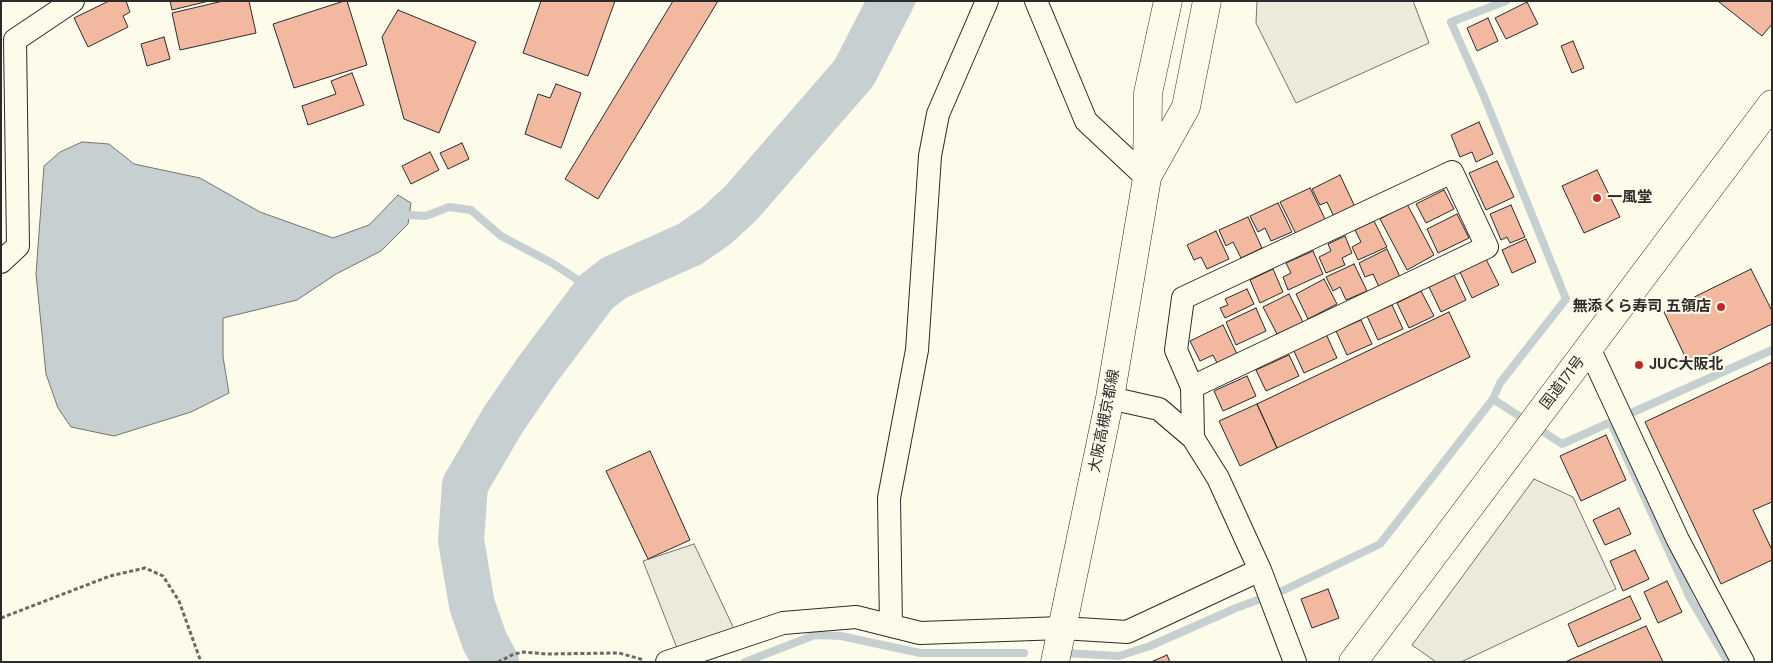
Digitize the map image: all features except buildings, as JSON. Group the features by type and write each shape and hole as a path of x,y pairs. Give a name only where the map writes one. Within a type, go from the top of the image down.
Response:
{"main road":[{"name":"大阪高槻京都線","path":"1055,662 1110,398 1147,178 1148,93 1168,1"},
{"name":"大阪高槻京都線","path":"1147,178 1186,107 1207,1"},
{"name":"国道171号","path":"1354,662 1772,104"}],"street":[{"path":"1,262 18,246 14,40 73,1"},
{"path":"891,626 889,498 917,350 930,156 938,114 987,1"},
{"path":"1036,1 1086,121 1147,178"},
{"path":"1192,387 1487,247 1452,172 1184,298 1176,350 1192,387 1193,438"},
{"path":"1589,348 1678,540 1743,662"},
{"path":"1110,398 1159,409 1193,438 1218,478 1261,575 1295,662"},
{"path":"667,662 782,623 856,617 920,633 1062,628 1127,632 1261,575"}],"path":[{"path":"1,618 110,576 145,568 162,576 179,600 201,662"},
{"path":"498,662 514,654 524,652 546,654 619,653 652,662"}],"shaded area":[{"path":"1257,1 1413,1 1429,43 1296,103 1256,23"},
{"path":"82,142 109,144 134,164 200,178 260,212 333,238 369,225 398,195 411,203 408,224 381,251 336,274 297,300 223,318 223,357 229,393 191,412 114,436 71,427 58,408 46,374 36,274 44,166 60,152"},
{"path":"1534,479 1573,497 1616,589 1461,662 1436,662 1412,645"},
{"path":"694,544 735,631 677,648 643,561"}],"waterway":[{"path":"496,662 485,642 472,605 461,540 465,485 503,420 538,369 596,292 614,278 690,244 716,226 741,203 854,73 891,1"},
{"path":"515,662 492,616 476,526 479,501 486,475 504,446 591,324 611,301 626,288 698,259 723,242 749,219 865,83 884,55 912,1"},
{"path":"1064,653 1119,656 1150,646 1236,608 1282,591 1380,544 1493,399 1500,383 1566,299 1483,94 1451,22 1506,1"},
{"path":"409,215 426,216 449,207 471,210 501,236 552,263 596,292"},
{"path":"1493,399 1562,444 1772,350"},
{"path":"1611,423 1690,598 1728,662"},
{"path":"745,662 815,635 841,636 920,653 1024,653"}],"place":[{"name":"一風堂","path":"1597,198"},
{"name":"無添くら寿司 五領店","path":"1721,307"},
{"name":"JUC大阪北","path":"1639,365"}]}
